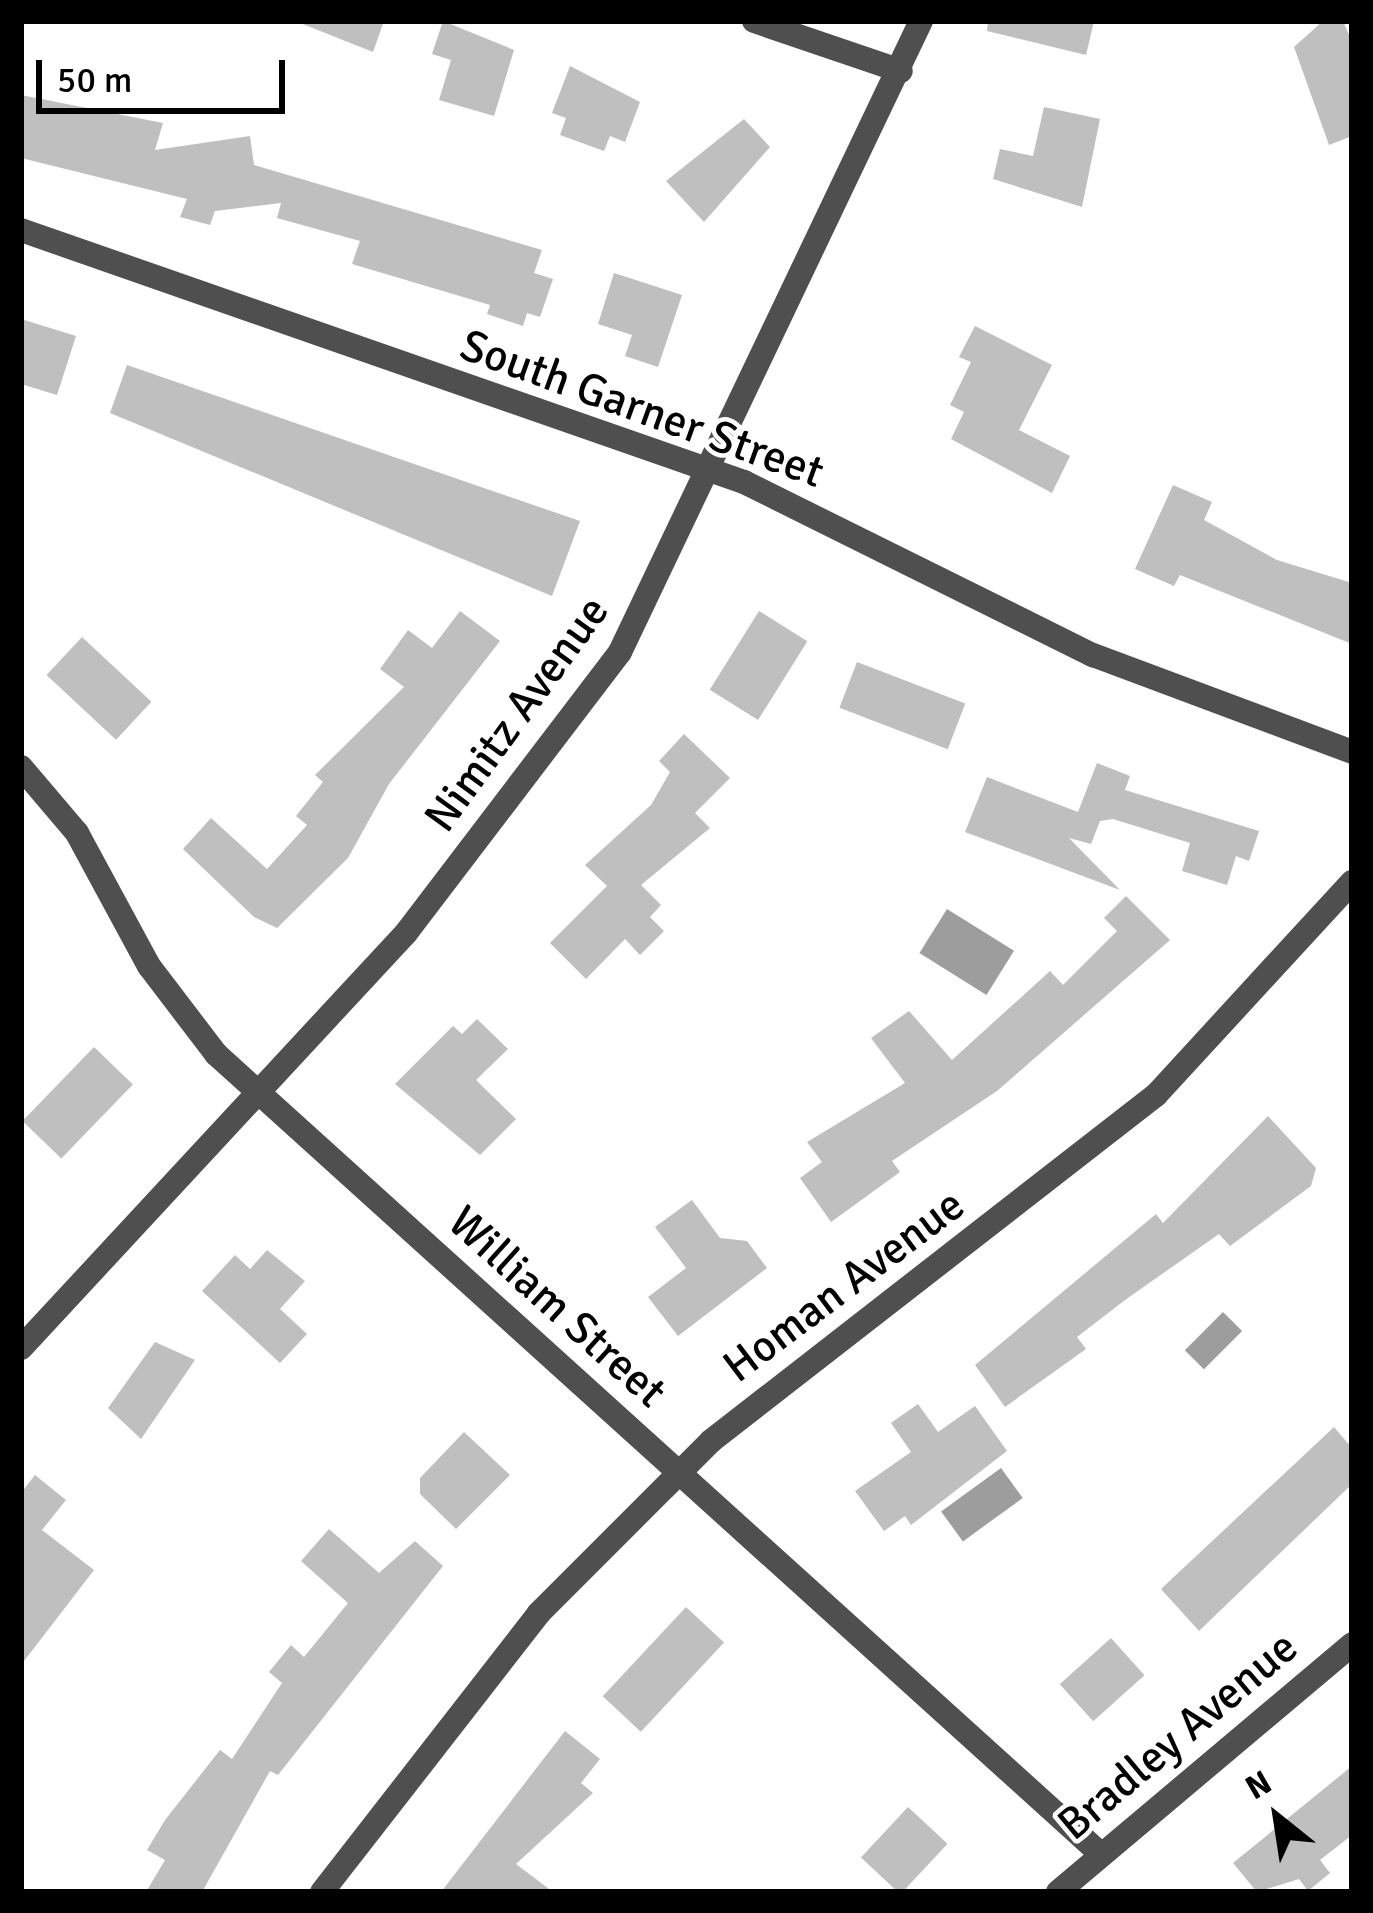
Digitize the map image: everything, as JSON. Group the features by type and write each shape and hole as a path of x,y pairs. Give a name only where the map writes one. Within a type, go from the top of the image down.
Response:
{"street":[{"path":"754,21 901,70"},
{"name":"Nimitz Avenue","path":"21,1348 406,933 620,652 901,70 920,21"},
{"name":"South Garner Street","path":"21,230 707,471 1202,703 1352,752"},
{"name":"William Street","path":"21,767 77,833 173,1004 258,1092 1102,1856"},
{"name":"Homan Avenue","path":"322,1892 538,1613 678,1474 1156,1095 1352,882"},
{"name":"Bradley Avenue","path":"1058,1892 1352,1644"}],"shaded area":[{"path":"947,909 1014,951 986,995 919,953"},
{"path":"1223,1312 1242,1331 1204,1369 1185,1350"},
{"path":"1001,1468 1023,1498 963,1541 941,1511"}],"building":[{"path":"295,21 384,21 373,52"},
{"path":"443,21 514,50 494,116 439,100 451,60 432,54"},
{"path":"988,21 1094,21 1086,55 987,31"},
{"path":"1323,21 1343,21 1352,42 1352,136 1329,145 1294,47"},
{"path":"570,66 640,102 625,142 610,136 604,151 560,135 566,118 552,113"},
{"path":"21,95 163,123 155,150 250,136 254,165 542,250 534,273 553,279 540,317 527,313 523,326 487,314 490,305 352,264 360,241 277,218 281,203 215,211 210,225 180,217 187,199 21,158"},
{"path":"1044,107 1100,119 1082,207 993,179 1000,149 1033,156"},
{"path":"744,119 770,147 704,222 666,181"},
{"path":"614,273 682,295 658,367 625,356 632,335 598,324"},
{"path":"21,319 76,336 57,395 21,384"},
{"path":"975,326 1052,365 1019,430 1070,456 1052,493 951,439 964,412 950,405 971,362 959,357"},
{"path":"127,365 580,521 552,596 110,413"},
{"path":"1173,485 1212,502 1204,520 1277,560 1352,583 1352,644 1180,575 1174,586 1135,569"},
{"path":"460,611 500,641 389,784 348,858 277,928 254,917 183,849 211,818 267,869 307,825 296,816 323,782 315,775 404,687 380,669 408,630 432,648"},
{"path":"759,611 807,641 758,720 710,690"},
{"path":"82,637 151,702 116,740 47,675"},
{"path":"857,662 965,704 948,749 839,708"},
{"path":"684,734 730,778 695,813 710,828 641,885 661,905 650,917 664,931 640,955 625,939 586,979 550,943 607,886 585,865 651,805 670,772 659,761"},
{"path":"1097,763 1130,776 1125,790 1259,831 1249,861 1236,856 1227,885 1182,871 1190,843 1113,819 1100,821 1091,844 1069,838 1120,890 965,832 987,777 1078,812"},
{"path":"1126,896 1170,940 997,1091 892,1161 900,1172 831,1222 800,1178 822,1162 807,1142 905,1083 871,1038 909,1011 952,1060 1050,971 1063,985 1117,931 1104,918"},
{"path":"477,1019 508,1049 476,1080 516,1119 480,1155 395,1084 453,1026 462,1034"},
{"path":"94,1047 133,1085 61,1159 22,1121"},
{"path":"1268,1116 1316,1168 1311,1186 1230,1246 1219,1234 1125,1300 1077,1337 1086,1349 1005,1407 975,1365 1156,1214 1163,1223"},
{"path":"692,1200 720,1238 747,1241 767,1268 678,1336 648,1297 686,1268 655,1227"},
{"path":"267,1250 305,1281 280,1309 307,1334 280,1363 202,1291 235,1255 250,1269"},
{"path":"155,1342 195,1360 141,1439 108,1408"},
{"path":"918,1404 938,1432 975,1406 1007,1451 911,1525 905,1516 884,1531 855,1491 911,1452 891,1423"},
{"path":"1334,1427 1352,1448 1352,1484 1199,1631 1161,1589"},
{"path":"464,1432 510,1475 456,1529 420,1494 420,1478"},
{"path":"35,1475 66,1500 42,1530 94,1570 21,1665 21,1493"},
{"path":"329,1529 379,1573 415,1541 443,1566 278,1775 270,1771 202,1892 146,1892 165,1860 147,1850 165,1820 220,1750 232,1759 282,1683 269,1672 291,1645 304,1657 348,1603 301,1561"},
{"path":"686,1607 724,1642 641,1732 603,1696"},
{"path":"1111,1638 1144,1675 1093,1721 1060,1684"},
{"path":"565,1731 600,1759 581,1783 593,1793 516,1864 553,1892 441,1892"},
{"path":"1352,1766 1352,1835 1320,1860 1330,1873 1308,1891 1299,1879 1257,1892 1233,1863"},
{"path":"908,1807 947,1844 903,1892 861,1857"}]}
